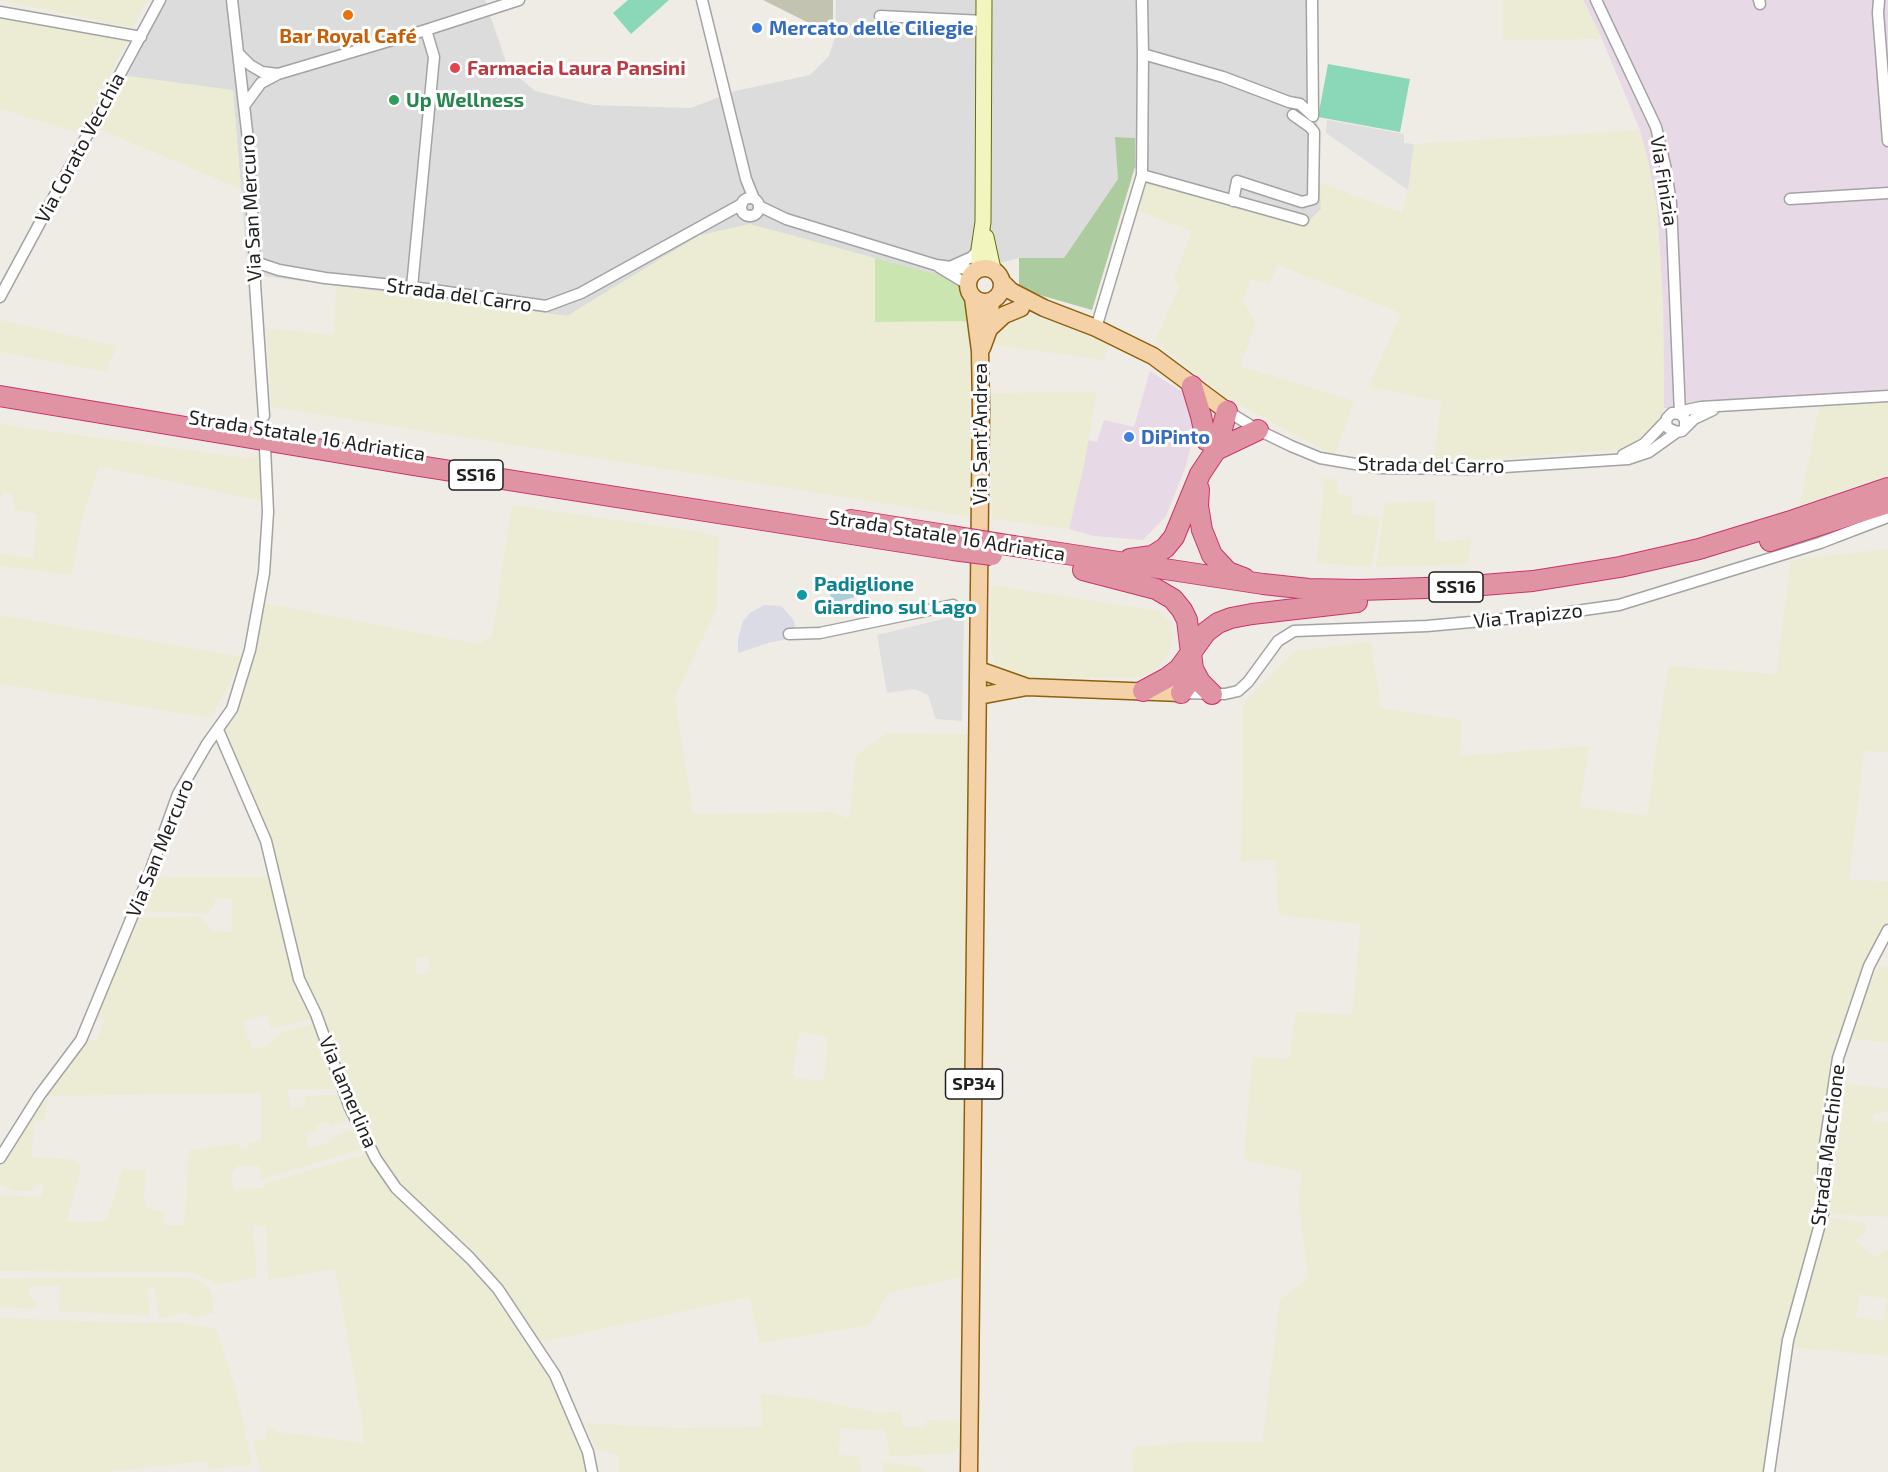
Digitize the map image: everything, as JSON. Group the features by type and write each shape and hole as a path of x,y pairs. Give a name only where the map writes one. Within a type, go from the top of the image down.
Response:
{"highway":[{"path":"1192,386 1211,445"},
{"name":"Strada Statale 16 Adriatica","path":"0,387 112,406 308,434 953,543"},
{"name":"Strada Statale 16 Adriatica","path":"0,396 413,465 1014,552 1262,596 1358,602 1460,599 1535,592 1622,579 1703,561 1888,503"},
{"path":"1085,564 1152,556 1165,548 1174,537 1227,411"},
{"path":"1211,445 1258,430"},
{"path":"1200,474 1198,506 1202,530 1212,555 1228,572 1263,584"},
{"name":"Strada Statale 16 Adriatica","path":"1085,564 1309,589 1458,587 1544,579 1620,567 1699,549 1888,488"},
{"path":"1085,564 1156,589 1173,599 1182,610 1186,620 1187,664 1212,694"},
{"path":"1181,693 1179,681 1187,664 1206,632 1218,623 1231,618 1358,602"},
{"path":"1143,691 1187,664"}],"main road":[{"name":"Strada del Carro","path":"981,278 1044,308 1096,328 1153,356 1227,411"},
{"path":"981,278 981,302 993,300"},
{"name":"Via Sant'Andrea","path":"979,696 981,278"},
{"name":"Strada del Carro","path":"993,300 1021,308 1044,308"},
{"name":"Via Sant'Andrea","path":"980,351 989,329 993,300"},
{"path":"989,329 1004,315 1021,308"},
{"path":"979,670 1027,687"},
{"path":"979,696 1027,687 1181,693"},
{"name":"SP34","path":"969,1472 979,696"}],"street":[{"name":"Via Corato Vecchia","path":"0,297 160,0"},
{"name":"Via San Mercuro","path":"232,0 242,79 264,416"},
{"path":"242,79 250,83 519,0"},
{"path":"702,0 746,180 750,206"},
{"name":"Via Sant'Andrea","path":"981,278 984,0"},
{"path":"1096,328 1142,175 1142,0"},
{"path":"1143,54 1223,77 1300,104 1312,116 1312,0"},
{"name":"Via Finizia","path":"1596,0 1656,127 1665,165 1671,203 1681,414"},
{"path":"1879,0 1878,13 1888,141"},
{"path":"0,12 141,37"},
{"path":"880,16 984,21"},
{"path":"412,287 434,57 426,30"},
{"path":"238,53 262,78"},
{"path":"244,106 262,78"},
{"path":"1233,201 1237,181 1302,202 1312,199 1314,132 1293,115"},
{"path":"1142,175 1303,220"},
{"path":"1790,198 1888,193"},
{"name":"Strada del Carro","path":"255,262 279,270 325,278 412,287 546,306 581,293 716,219 750,206 981,278"},
{"name":"Via Sant'Andrea","path":"981,278 979,249 983,222"},
{"path":"952,266 972,257 979,249"},
{"name":"Strada del Carro","path":"936,265 952,266 981,278"},
{"name":"Via Finizia","path":"1667,419 1678,376"},
{"name":"Strada del Carro","path":"1681,414 1694,408 1888,396"},
{"name":"Strada del Carro","path":"1227,411 1258,430 1320,458 1379,468 1473,469 1628,459 1649,452 1704,413 1718,407"},
{"path":"1675,413 1681,414 1685,419 1681,429 1669,430 1667,419 1675,413"},
{"name":"Strada del Carro","path":"1605,460 1626,454 1644,444 1667,419"},
{"name":"Via San Mercuro","path":"0,1158 39,1096 81,1040 146,883 178,794 232,710 250,650 264,573 268,512 265,448"},
{"name":"Via Trapizzo","path":"1181,693 1225,694 1238,691 1248,682 1278,641 1294,631 1427,626 1548,615 1619,605 1820,543 1888,517"},
{"path":"789,634 820,633 953,605"},
{"name":"Via lamerlina","path":"218,730 266,840 299,979 351,1108 376,1159 396,1188 470,1258 498,1289 555,1375 588,1452 592,1472"},
{"name":"Strada Macchione","path":"1769,1472 1788,1340 1823,1213 1824,1151 1838,1058 1869,966 1888,930"}],"shaded area":[{"path":"0,0 147,0 133,28"},
{"path":"165,0 485,0 508,68 535,91 593,105 691,108 735,91 810,75 829,56 835,38 836,0 1318,0 1317,115 1321,209 1304,226 1144,183 1135,167 1135,138 1116,137 1118,179 1064,258 1019,258 946,277 700,235 567,316 248,274 233,91 127,76"},
{"path":"763,0 833,0 833,35"},
{"path":"1503,0 1583,0 1602,39 1503,40"},
{"path":"1583,0 1888,0 1888,399 1664,408 1663,302 1657,209 1648,161 1640,130"},
{"path":"0,18 128,40 80,133 0,109"},
{"path":"127,76 233,90 241,189 97,128"},
{"path":"1327,120 1404,134 1404,143 1414,144 1408,190 1326,133"},
{"path":"1640,130 1657,209 1663,302 1664,408 1661,419 1639,442 1623,449 1471,461 1433,461 1442,402 1369,386 1401,313 1278,265 1269,284 1251,279 1243,301 1256,323 1240,366 1354,401 1335,456 1227,398 1155,341 1179,287 1174,278 1192,231 1136,210 1144,183 1304,226 1321,209 1320,183 1402,213 1408,190 1414,144"},
{"path":"750,224 875,258 875,322 970,321 971,517 272,407 266,328 334,335 336,286 567,316 700,235"},
{"path":"1024,312 1109,343 1104,360 989,344 1001,325"},
{"path":"0,320 117,346 106,372 0,352"},
{"path":"1150,371 1188,396 1193,417 1193,438 1186,466 1166,516 1143,540 1094,536 1069,529 1088,440 1097,442 1104,420 1134,427"},
{"path":"1097,392 1084,465 1069,529 992,519 990,393"},
{"path":"1888,399 1888,475 1800,505 1820,402"},
{"path":"0,423 248,458 262,455 266,502 99,466 81,523 72,575 0,566 0,554 33,558 37,514 15,510 13,495 4,492 0,497"},
{"path":"1324,478 1337,480 1338,493 1352,497 1352,514 1380,518 1372,567 1317,563"},
{"path":"1435,502 1435,542 1471,539 1469,564 1376,567 1385,503"},
{"path":"512,505 701,532 719,537 717,608 675,697 693,814 832,812 849,819 856,755 887,733 968,734 962,1277 888,1293 870,1325 760,1343 749,1297 541,1342 490,1274 399,1188 378,1155 302,977 269,839 223,727 263,603 477,644 492,637","holes":["428,956 431,972 417,974 415,958","800,1032 827,1037 824,1081 796,1078 793,1071"]},
{"path":"1888,549 1888,752 1864,751 1849,880 1888,881 1888,919 1867,966 1837,1055 1819,1214 1784,1343 1767,1472 1133,1472 1132,1447 1192,1442 1262,1442 1280,1300 1308,1278 1298,1199 1302,1172 1244,1160 1252,1057 1289,1059 1296,1012 1352,1014 1361,924 1279,915 1275,860 1241,861 1243,704 1295,651 1371,642 1381,708 1462,720 1460,756 1589,746 1580,807 1647,816 1668,666 1776,674 1791,560"},
{"path":"991,585 1159,611 1171,623 1173,635 1169,654 1154,672 1141,677 1011,678 1000,671 993,659"},
{"path":"764,605 781,606 793,619 798,637 768,643 738,653 738,639 743,621 750,613"},
{"path":"964,614 962,721 936,719 928,695 915,689 887,693 877,635"},
{"path":"0,615 243,657 211,718 0,684"},
{"path":"152,877 271,877 313,1018 271,1029 267,1015 242,1022 253,1050 268,1045 279,1034 315,1023 339,1089 287,1089 291,1109 305,1107 305,1096 342,1095 354,1119 330,1126 328,1121 316,1125 317,1131 305,1134 308,1148 333,1141 333,1137 358,1128 368,1147 260,1180 260,1166 237,1166 232,1174 233,1189 264,1188 266,1183 371,1153 512,1310 570,1411 591,1472 261,1472 253,1441 265,1440 267,1425 277,1432 364,1443 361,1413 335,1269 268,1280 266,1226 253,1226 257,1277 220,1284 190,1272 0,1271 0,1195 42,1197 43,1185 34,1185 32,1191 16,1191 0,1185 0,1165 41,1101 47,1100 45,1121 34,1121 32,1157 77,1160 76,1165 82,1165 67,1222 107,1221 122,1169 146,1171 144,1199 147,1208 164,1213 163,1225 184,1225 189,1150 239,1144 241,1149 248,1149 248,1143 261,1142 262,1093 45,1096 86,1039 96,1041 105,1021 96,1014 135,918 201,917 212,931 232,932 232,899 217,898 208,914 144,911 139,908"},
{"path":"1879,965 1888,968 1888,1042 1849,1039 1855,1019"},
{"path":"1837,1083 1888,1088 1888,1112 1873,1114 1874,1123 1888,1122 1888,1217 1828,1214 1827,1157"},
{"path":"1827,1218 1863,1222 1867,1229 1856,1241 1874,1257 1888,1249 1888,1356 1791,1347","holes":["1860,1294 1887,1299 1883,1322 1856,1317"]},
{"path":"186,1277 202,1282 211,1291 214,1313 197,1317 184,1312 159,1317 154,1287 147,1289 150,1316 59,1311 60,1286 30,1286 30,1298 36,1299 36,1309 0,1307 0,1279"},
{"path":"0,1318 180,1323 216,1329 235,1385 252,1465 209,1469 207,1461 104,1472 0,1472"},
{"path":"761,1394 806,1398 880,1413 902,1411 903,1427 926,1427 927,1420 959,1421 960,1446 949,1454 890,1456 885,1430 840,1428 839,1455 860,1456 861,1472 618,1472 618,1455 595,1449 585,1423 674,1428 762,1427"},
{"path":"884,1462 924,1468 927,1472 883,1472"}],"green space":[{"path":"628,0 669,0 631,34 613,13"},
{"path":"1328,64 1410,79 1400,132 1318,117"},
{"path":"1115,137 1135,138 1135,167 1092,310 1019,289 1019,258 1064,258 1118,179"},
{"path":"875,258 946,277 961,286 970,304 970,321 875,322"}],"water":[{"path":"886,578 889,588 867,594 864,584"},
{"path":"852,588 855,597 833,603 830,594"}],"tunnel":[{"path":"264,416 265,444"}],"place":[{"name":"Bar Royal Café","path":"348,15"},
{"name":"Mercato delle Ciliegie","path":"757,28"},
{"name":"Farmacia Laura Pansini","path":"455,68"},
{"name":"Up Wellness","path":"394,100"},
{"name":"DiPinto","path":"1129,437"},
{"name":"Padiglione Giardino sul Lago","path":"802,595"}]}
